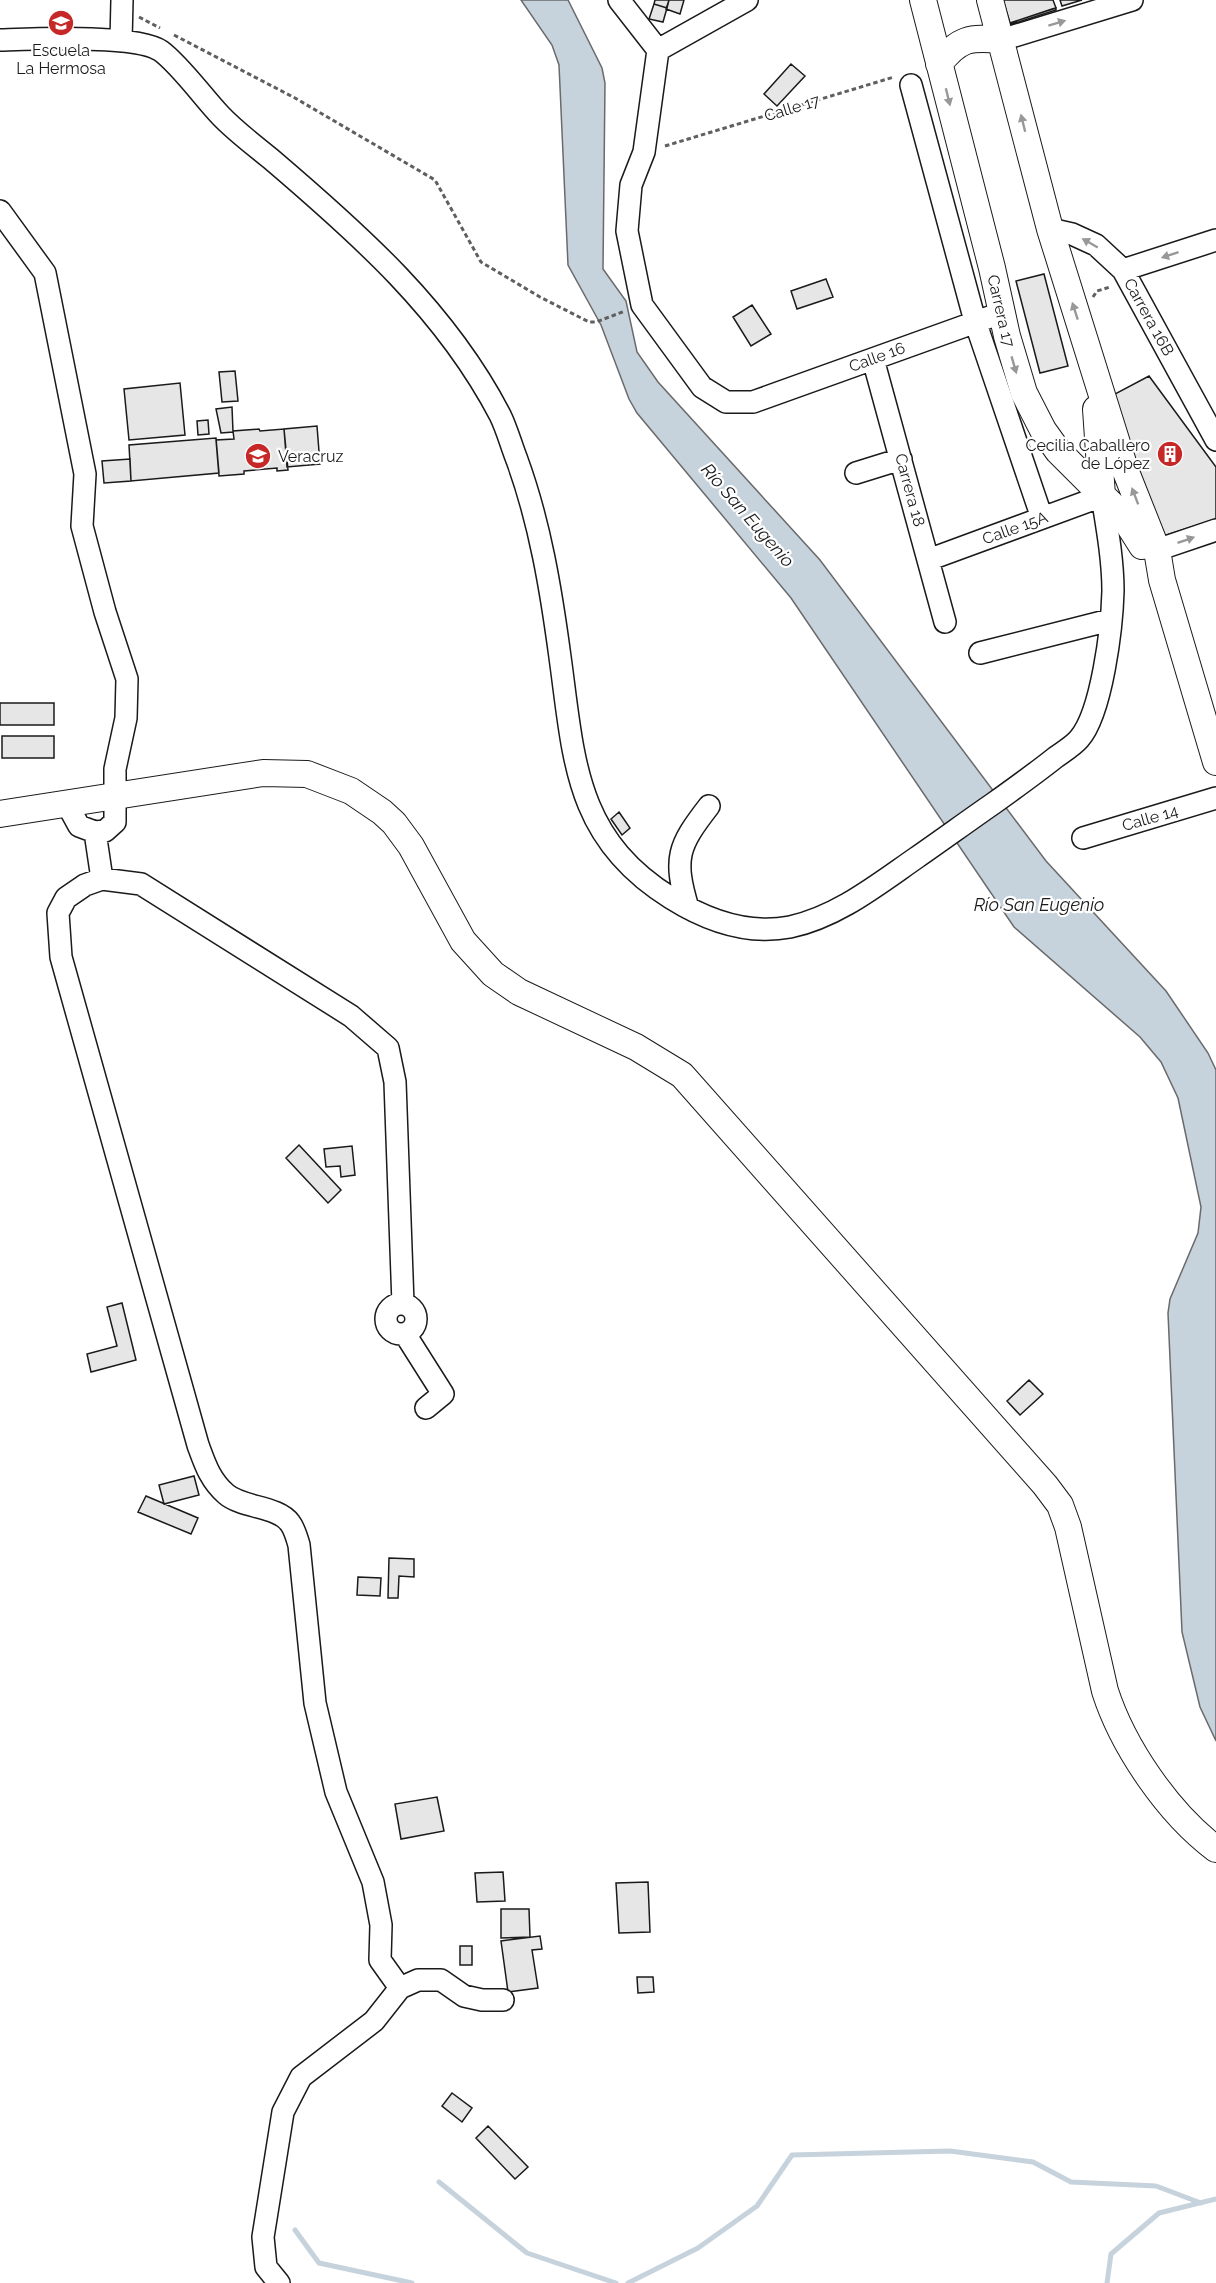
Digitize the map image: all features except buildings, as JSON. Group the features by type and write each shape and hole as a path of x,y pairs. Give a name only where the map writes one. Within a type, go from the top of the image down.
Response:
{"main road":[{"name":"Carrera 17","path":"923,0 1015,370 1033,413 1043,430 1063,458 1123,516 1162,580"},
{"name":"Carrera 17","path":"990,0 1050,229 1126,472 1156,550 1162,580 1216,762"},
{"path":"939,64 951,48 966,40 981,38 1001,40"},
{"path":"1093,366 1102,496"},
{"path":"0,814 263,773 307,774 351,791 382,812 394,823 411,846 463,941 493,974 519,992 636,1047 682,1075 1045,1485 1060,1505 1068,1527 1105,1691 1113,1716 1149,1776 1174,1808 1216,1849"}],"street":[{"path":"619,0 658,50 644,152"},
{"path":"658,50 747,0"},
{"path":"1001,40 1132,0"},
{"path":"121,41 122,4"},
{"path":"0,40 121,41 144,44 159,49 223,119 374,250 439,320 462,352 501,418 529,494 548,577 571,748 581,786 601,830 621,859 657,890 716,921 744,927 787,927 832,913 889,877 1041,770 1078,739 1089,722 1096,702 1103,672 1113,592 1102,496"},
{"path":"903,81 975,321 1042,518"},
{"name":"Calle 16","path":"644,152 631,185 627,231 642,305 702,387 726,402 753,402 1001,313"},
{"path":"0,212 45,273 85,474 82,526 105,612 127,679 126,718 115,769 115,822 105,831 95,832 79,826 67,804"},
{"name":"Carrera 16B","path":"1050,229 1072,234 1096,245 1123,270 1216,440"},
{"path":"1123,270 1216,240"},
{"name":"Carrera 18","path":"873,359 945,622"},
{"path":"856,473 902,459"},
{"name":"Calle 15A","path":"928,560 1102,496"},
{"path":"1156,550 1216,530"},
{"path":"980,653 1110,620"},
{"name":"Calle 14","path":"1083,838 1216,798"},
{"path":"688,908 681,886 679,864 687,834 709,806"},
{"path":"95,832 102,879"},
{"path":"400,1988 380,1960 381,1925 373,1882 336,1792 315,1703 299,1545 290,1522 275,1513 227,1496 210,1477 195,1433 61,957 58,914 66,898 85,885 102,879 141,884 351,1016 388,1048 395,1082 403,1304 413,1310 416,1322 410,1332 405,1334 442,1394 426,1408"},
{"path":"279,2283 266,2267 263,2237 283,2112 301,2077 374,2021 400,1988 418,1980 441,1980 464,1996 482,2000 503,2000"}],"path":[{"path":"122,4 163,29"},
{"path":"173,34 295,98 435,180 481,262 540,297 589,322 596,322 630,309"},
{"name":"Calle 17","path":"644,152 903,81"}],"water":[{"name":"Río San Eugenio","path":"521,0 568,0 602,68 605,83 603,269 626,301 637,352 658,382 820,560 1046,861 1166,991 1208,1053 1216,1070 1216,1741 1200,1707 1182,1632 1168,1313 1170,1299 1198,1233 1201,1207 1178,1098 1161,1062 1140,1037 1014,927 791,598 637,413 629,399 601,325 568,265 559,65 552,45"}],"waterway":[{"path":"628,2283 698,2248 757,2206 792,2155 950,2151 1033,2162 1071,2182 1156,2186 1201,2203"},
{"path":"439,2182 527,2253 616,2283"},
{"path":"1107,2283 1111,2254 1159,2213 1216,2199"},
{"path":"295,2230 319,2263 412,2283"}],"place":[{"name":"Escuela La Hermosa","path":"61,23"},
{"name":"Cecilia Caballero de López","path":"1170,454"},
{"name":"Veracruz","path":"258,456"}]}
